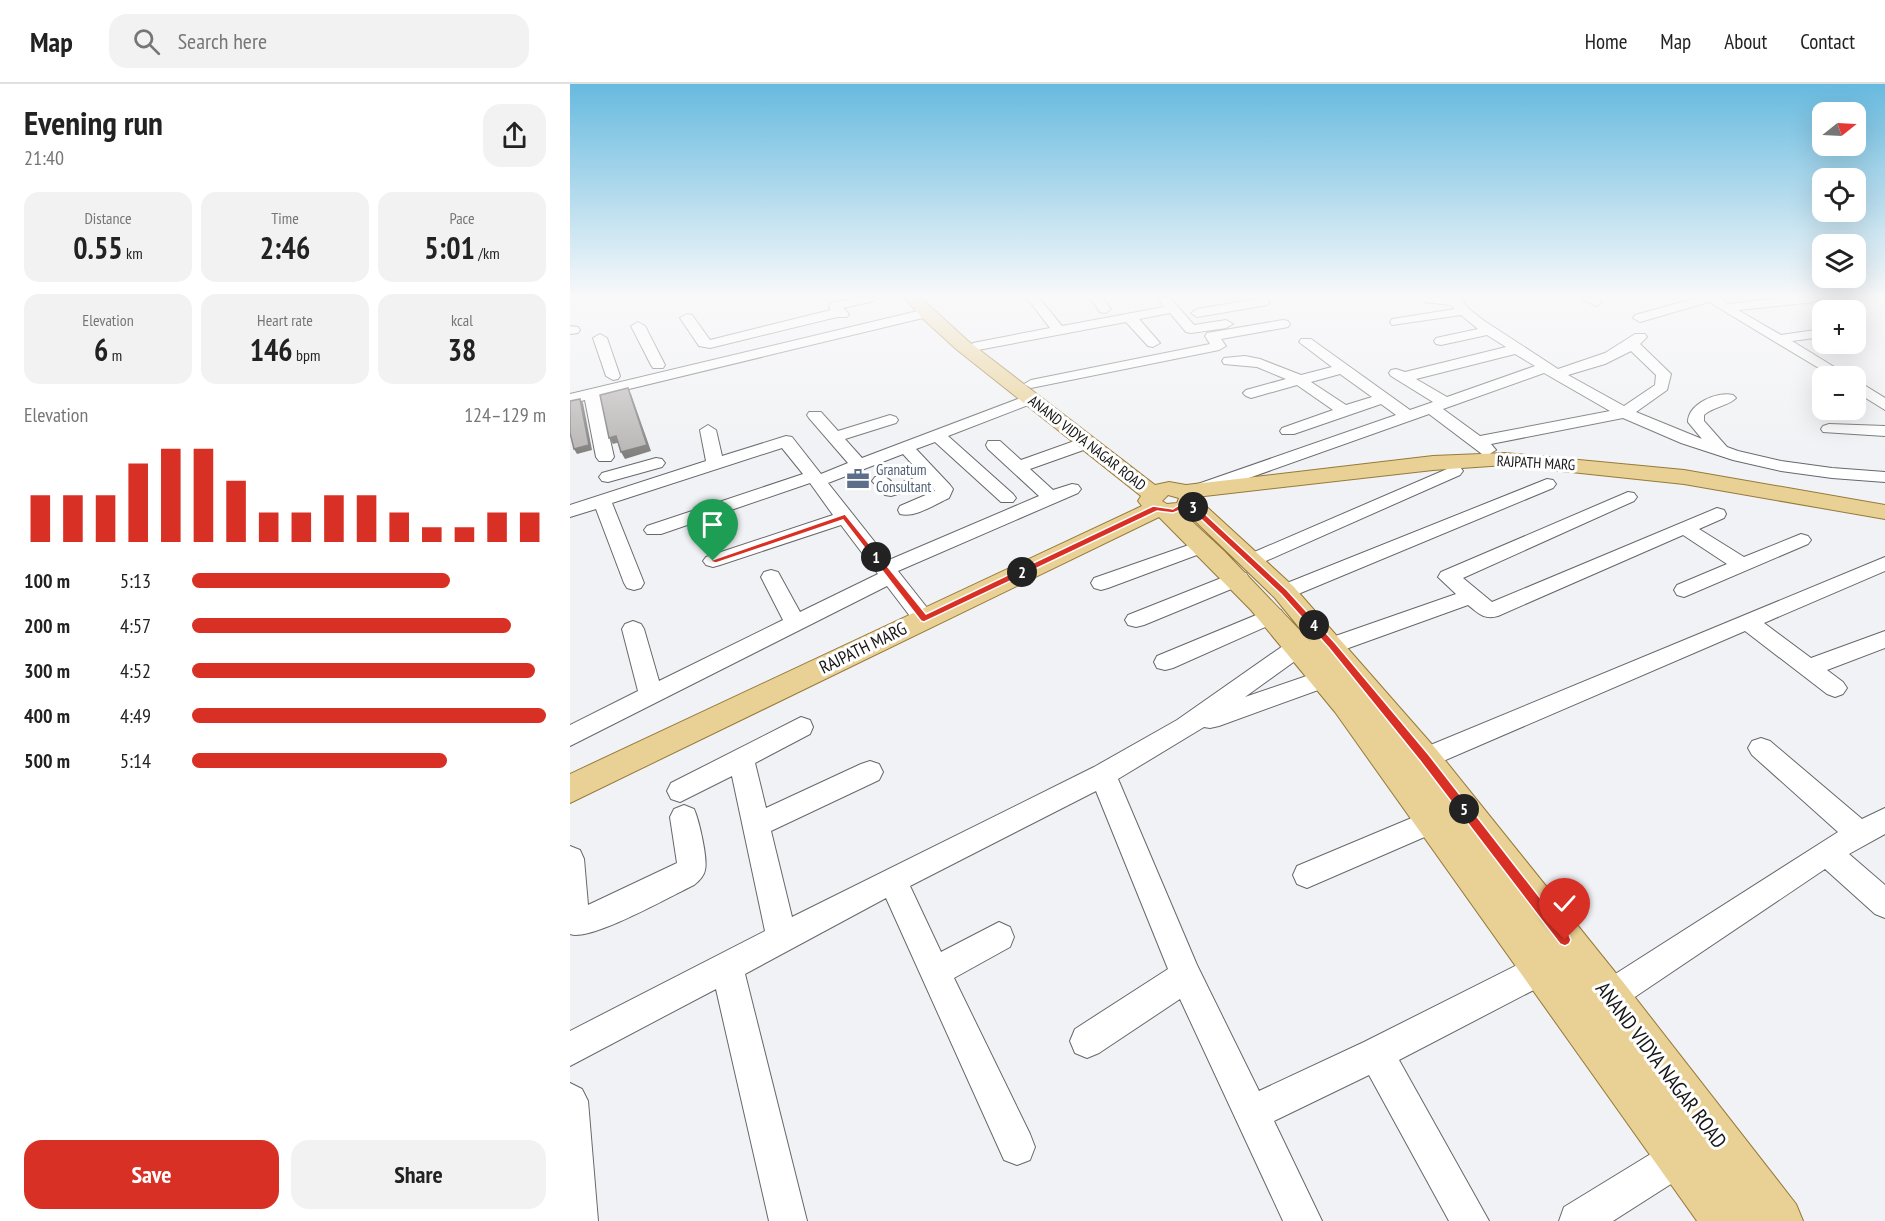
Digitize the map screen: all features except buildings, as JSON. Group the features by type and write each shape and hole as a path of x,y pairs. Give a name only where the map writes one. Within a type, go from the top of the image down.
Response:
{"main road":[{"name":"ANAND VIDYA NAGAR ROAD","path":"972,351 980,360 1031,391 1172,498 1246,569 1279,604 1328,663 1425,758 1779,1221"},
{"name":"ANAND VIDYA NAGAR ROAD","path":"984,351 1031,391 1086,443 1172,498 1206,545 1246,569"},
{"name":"RAJPATH MARG","path":"570,789 919,612 1172,498 1331,473 1501,459 1684,477 1885,512"},
{"name":"RAJPATH MARG","path":"1172,498 1454,471 1514,470 1607,476 1885,520"},
{"name":"ANAND VIDYA NAGAR ROAD","path":"1279,604 1298,647 1328,663 1433,821 1726,1221"},
{"name":"RAJPATH MARG","path":"570,769 870,622 919,612"}],"street":[{"path":"604,351 613,376"},
{"path":"651,351 658,365"},
{"path":"570,387 717,351"},
{"path":"570,399 741,351"},
{"path":"654,530 859,465 937,435 1031,391 1198,351"},
{"path":"1318,351 1408,416"},
{"path":"1501,459 1477,442 1439,406 1398,374 1507,351"},
{"path":"1520,351 1623,413 1685,440 1788,469 1845,476 1885,477"},
{"path":"1172,498 1408,416 1549,370 1603,360 1619,351"},
{"path":"1477,442 1623,413 1662,387 1665,379 1664,374 1645,351"},
{"path":"1800,351 1825,366"},
{"path":"1229,361 1252,360 1301,380 1344,411"},
{"path":"1251,393 1342,369"},
{"path":"1866,392 1885,405"},
{"path":"592,394 605,457"},
{"path":"1288,431 1383,398"},
{"path":"1722,452 1696,422 1696,414 1707,405 1728,398"},
{"path":"815,415 859,465"},
{"path":"835,437 890,420"},
{"path":"1829,429 1885,431"},
{"path":"708,430 715,463"},
{"path":"937,435 1007,498"},
{"path":"570,511 786,441 919,612"},
{"path":"1018,467 1086,443"},
{"path":"994,445 1050,497"},
{"path":"905,447 944,489 943,494 907,510"},
{"path":"608,477 654,456 662,480"},
{"path":"1136,620 1454,471"},
{"path":"881,481 891,491 895,491 933,477"},
{"path":"1165,662 1279,604 1547,484"},
{"path":"570,736 796,624 888,573 1050,497 1072,489"},
{"path":"1628,496 1448,577 1490,611 1717,514"},
{"path":"602,500 634,583"},
{"path":"713,561 845,517"},
{"path":"1685,528 1743,565"},
{"path":"1684,590 1801,540"},
{"path":"1101,583 1206,545"},
{"path":"1425,758 1885,563"},
{"path":"771,577 796,624"},
{"path":"1186,727 1471,596"},
{"path":"1748,621 1834,688"},
{"path":"633,629 651,696"},
{"path":"1809,668 1885,639"},
{"path":"570,1049 892,880 1103,775 1186,727 1298,647"},
{"path":"570,859 572,917 577,922 589,920 684,876 692,868 682,804 741,759 801,728"},
{"path":"1761,748 1858,833"},
{"path":"741,759 782,939"},
{"path":"755,826 870,772"},
{"path":"1103,775 1186,976 1303,1221"},
{"path":"1609,996 1827,852 1885,820"},
{"path":"1307,875 1433,821"},
{"path":"1827,852 1885,904"},
{"path":"892,880 1017,1147"},
{"path":"935,972 999,937"},
{"path":"727,966 788,1221"},
{"path":"1252,1113 1376,1054 1540,970"},
{"path":"1087,1041 1186,976"},
{"path":"1376,1054 1470,1221"},
{"path":"570,1101 576,1212"},
{"path":"1578,1221 1680,1157"}],"place":[{"name":"Granatum Consultant","path":"858,479"}],"route":[{"path":"713,561 845,517 924,619 1156,508 1162,511 1173,511 1181,509 1188,502 1252,560 1332,646 1425,758 1565,940"}]}
